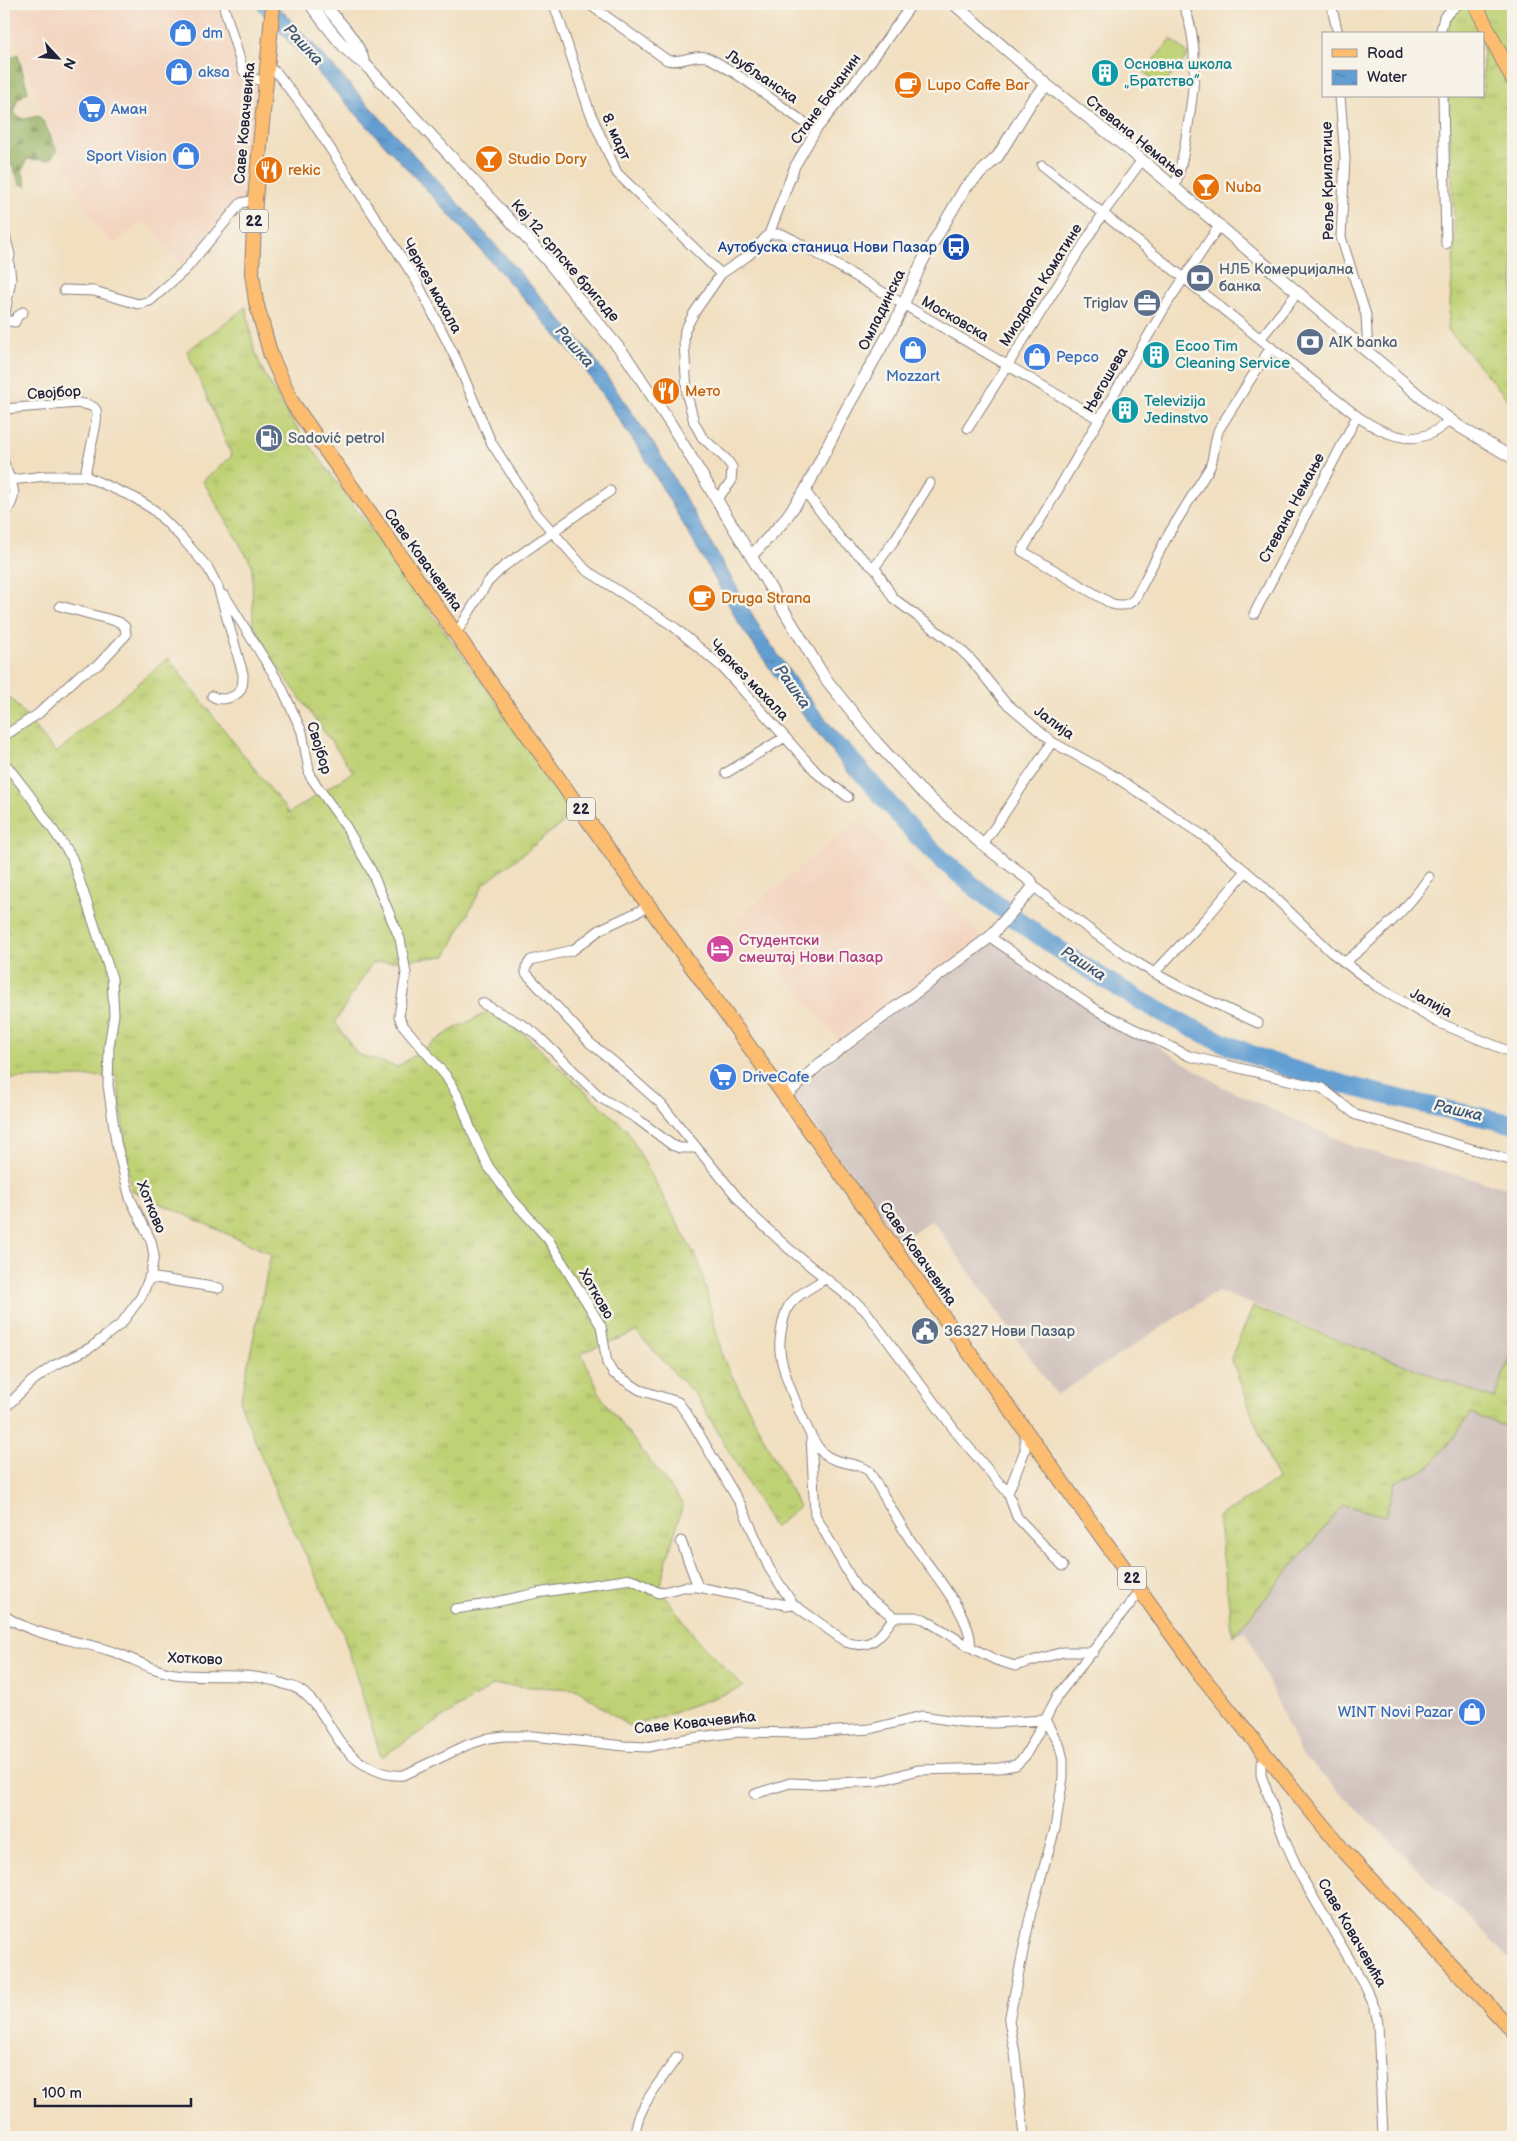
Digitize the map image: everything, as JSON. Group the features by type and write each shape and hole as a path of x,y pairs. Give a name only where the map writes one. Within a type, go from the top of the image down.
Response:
{"main road":[{"name":"Саве Ковачевића","path":"273,4 255,200 252,255 254,295 271,356 284,388 305,423 1201,1675 1342,1850 1513,2031"},
{"path":"1475,4 1513,80"}],"street":[{"path":"223,4 243,70 249,77 265,82"},
{"name":"Кеј 12. српске бригаде","path":"310,4 346,48 358,61 364,63"},
{"name":"Кеј 12. српске бригаде","path":"324,4 355,44 364,63 518,229 600,323 640,376 752,555 825,678 877,743 920,790 983,845 1026,877 1033,886 1081,923 1155,972"},
{"name":"8. март","path":"554,4 589,110 617,173 721,274"},
{"name":"Љубљанска","path":"589,4 667,60 676,61 701,57 716,62 764,91 785,109 816,130"},
{"name":"Стане Бачанин","path":"717,499 731,482 732,467 697,430 688,404 685,330 694,313 721,274 743,260 769,234 789,181 816,130 869,64 912,4"},
{"name":"Стевана Немање","path":"954,4 1047,85 1142,160 1429,404 1450,420 1513,458"},
{"path":"1174,188 1183,155 1195,74 1191,31 1183,4"},
{"path":"1331,4 1338,32"},
{"path":"1440,32 1448,4"},
{"path":"1444,17 1458,4"},
{"name":"Черкез махала","path":"266,66 276,73 303,107 416,280 457,361 491,442 537,514 586,570 673,626 722,667 819,775 848,797"},
{"name":"Омладинска","path":"752,555 783,522 805,491 903,305 922,262 965,188 998,156 1031,102 1047,85"},
{"name":"Реље Крилатице","path":"1340,98 1345,158 1340,228 1342,244 1366,315 1368,351"},
{"path":"1444,98 1446,244"},
{"name":"Миодрага Коматине","path":"968,428 1104,212 1142,160"},
{"path":"1042,165 1104,212 1356,416 1382,432 1407,438 1437,432 1450,420"},
{"name":"Саве Ковачевића","path":"64,290 94,291 138,304 150,301 185,270 241,202 255,200"},
{"name":"Његошева","path":"1219,226 1168,302 1022,551 1112,604 1122,606 1129,604 1135,599 1168,535 1210,467 1215,439 1219,429 1271,346"},
{"path":"4,231 9,250 11,279 4,319 15,322 17,317 24,312"},
{"name":"Московска","path":"769,234 777,233 786,236 1099,420"},
{"path":"4,279 9,263"},
{"path":"1261,338 1298,292"},
{"name":"Својбор","path":"4,410 78,404 89,405 94,408 97,415 96,424 84,476"},
{"name":"Стевана Немање","path":"1254,614 1356,416"},
{"path":"4,463 15,491 15,496 4,516"},
{"name":"Својбор","path":"11,480 45,476 84,476 135,498 162,518 208,568 220,595 243,674 242,687 239,692 225,699 216,699 212,696"},
{"path":"874,568 896,538 930,483"},
{"path":"456,634 487,583 503,567 610,491"},
{"name":"Јалија","path":"805,491 840,538 874,568 892,598 958,647 999,696 1052,742 1111,774 1205,837 1246,870 1307,931 1344,963 1376,986 1427,1018 1513,1054"},
{"name":"Својбор","path":"220,595 225,596 281,686 302,732 310,776 345,825 371,870 389,912"},
{"path":"4,736 38,714 82,674 98,665 126,635 125,627 119,622 60,606"},
{"name":"Черкез махала","path":"726,772 785,738"},
{"path":"983,845 1052,742"},
{"name":"Хотково","path":"4,762 31,796 72,858 112,978 114,1015 109,1046 108,1085 116,1142 130,1198 151,1241 154,1255 149,1277 141,1297 121,1324 90,1348 53,1366 30,1382 4,1409"},
{"path":"1246,870 1207,917 1155,972 1258,1024"},
{"path":"1344,963 1398,914 1429,877"},
{"path":"785,1096 821,1063 990,937 1033,886"},
{"path":"650,906 601,929 574,950 531,960 526,967 526,972 590,1043 661,1104 695,1148 751,1214 865,1310 959,1436 1008,1493 1017,1517 1063,1566"},
{"name":"Хотково","path":"389,912 400,939 406,973 399,1016 402,1024 446,1076 460,1100 471,1130 488,1166 513,1200 548,1239 601,1326 607,1363 613,1373 640,1390 678,1402 689,1417 742,1507 770,1568 793,1604"},
{"path":"990,937 1098,1011 1189,1056 1322,1088 1356,1115 1513,1161"},
{"path":"482,1003 524,1025 536,1034 601,1098 636,1118 672,1145 680,1148 695,1148"},
{"path":"149,1277 219,1288"},
{"path":"825,1278 790,1304 782,1329 780,1352 791,1390 811,1436 823,1452 834,1461 864,1467 869,1471 911,1541 958,1608 972,1638 970,1647"},
{"path":"1008,1493 1025,1450 1025,1430"},
{"path":"811,1436 815,1515 856,1587 894,1617 914,1616 924,1619 970,1647 996,1660 1015,1666 1063,1652 1094,1652"},
{"path":"681,1541 698,1587"},
{"path":"455,1609 537,1593 631,1579 659,1593 698,1587 793,1604 846,1642 855,1645 865,1646 880,1636 894,1617"},
{"path":"755,1794 790,1782 816,1784 879,1781 918,1770 986,1769 1016,1766 1025,1756 1058,1695 1094,1652 1141,1590"},
{"name":"Хотково","path":"4,1615 12,1621 33,1630 113,1651 162,1672 177,1674 228,1674 272,1679 300,1690 314,1703 346,1751 358,1763"},
{"name":"Саве Ковачевића","path":"358,1763 393,1776 404,1775 467,1745 489,1738 504,1736 533,1736 648,1747 684,1739 738,1732 805,1732 870,1729 922,1716 995,1724 1045,1720"},
{"path":"1024,2137 1015,2053 1009,2021 1031,1912 1055,1829 1063,1777 1063,1759 1060,1747 1045,1720"},
{"name":"Саве Ковачевића","path":"1266,1754 1261,1765 1261,1774 1284,1841 1302,1878 1375,2008 1378,2024 1383,2137"},
{"path":"635,2137 635,2127 643,2106 677,2057"}],"shaded area":[{"path":"87,4 223,4 243,70 265,82 255,200 241,203 185,270 144,220 113,244 90,218 44,115 16,41 9,8"},
{"path":"859,821 987,941 842,1044 736,919"},
{"path":"990,937 1128,1028 1225,1088 1355,1147 1513,1190 1513,1350 1494,1400 1218,1291 1057,1395 932,1220 899,1241 791,1093"},
{"path":"1471,1414 1511,1428 1513,1420 1513,1962 1300,1753 1246,1631 1233,1637 1343,1505 1429,1468"}],"green space":[{"path":"1464,4 1513,4 1513,58 1504,63 1513,80 1513,405 1448,330 1455,239 1448,98 1484,98 1484,32 1447,32 1450,20"},
{"path":"1171,39 1189,54 1162,87 1144,72"},
{"path":"18,54 28,92 17,100 14,114 24,119 39,116 45,124 57,151 49,160 27,159 22,171 27,186 20,184 12,166 4,158 4,61"},
{"path":"246,307 254,349 264,373 288,415 493,698 578,811 483,885 446,956 372,963 335,1022 357,1054 397,1067 452,1030 496,1008 627,1130 699,1263 723,1358 799,1507 774,1528 698,1398 636,1332 581,1353 603,1400 683,1504 659,1588 699,1642 744,1687 631,1727 576,1689 494,1685 381,1757 343,1632 278,1498 240,1403 271,1254 131,1190 117,1076 4,1079 4,710 10,697 56,753 168,658 289,813 353,772 253,632 252,565 203,481 232,456 187,351"},
{"path":"1253,1307 1494,1399 1513,1350 1513,1420 1511,1428 1471,1414 1429,1468 1395,1482 1385,1516 1343,1505 1233,1637 1218,1517 1277,1480 1231,1358"}],"water":[{"path":"254,4 276,4 468,214 592,355 657,449 763,633 801,688 863,766 851,776 789,696 739,624 643,455 582,365 458,224"}],"waterway":[{"name":"Рашка","path":"843,751 910,827 953,869 1029,929 1113,984 1157,1009 1201,1032 1291,1069 1429,1106 1513,1124"}],"place":[{"name":"dm","path":"183,33"},
{"name":"aksa","path":"179,72"},
{"name":"Основна школа „Братство”","path":"1105,73"},
{"name":"Lupo Caffe Bar","path":"908,85"},
{"name":"Аман","path":"92,109"},
{"name":"Sport Vision","path":"186,156"},
{"name":"Studio Dory","path":"489,159"},
{"name":"rekic","path":"269,170"},
{"name":"Nuba","path":"1206,187"},
{"name":"Аутобуска станица Нови Пазар","path":"956,247"},
{"name":"НЛБ Комерцијална банка","path":"1200,278"},
{"name":"Triglav","path":"1147,303"},
{"name":"AIK banka","path":"1310,342"},
{"name":"Mozzart","path":"913,350"},
{"name":"Ecoo Tim Cleaning Service","path":"1156,355"},
{"name":"Pepco","path":"1037,357"},
{"name":"Мето","path":"666,391"},
{"name":"Televizija Jedinstvo","path":"1125,410"},
{"name":"Sadović petrol","path":"269,438"},
{"name":"Druga Strana","path":"702,598"},
{"name":"Студентски смештај Нови Пазар","path":"720,949"},
{"name":"DriveCafe","path":"723,1077"},
{"name":"36327 Нови Пазар","path":"925,1331"},
{"name":"WINT Novi Pazar","path":"1472,1712"}]}
